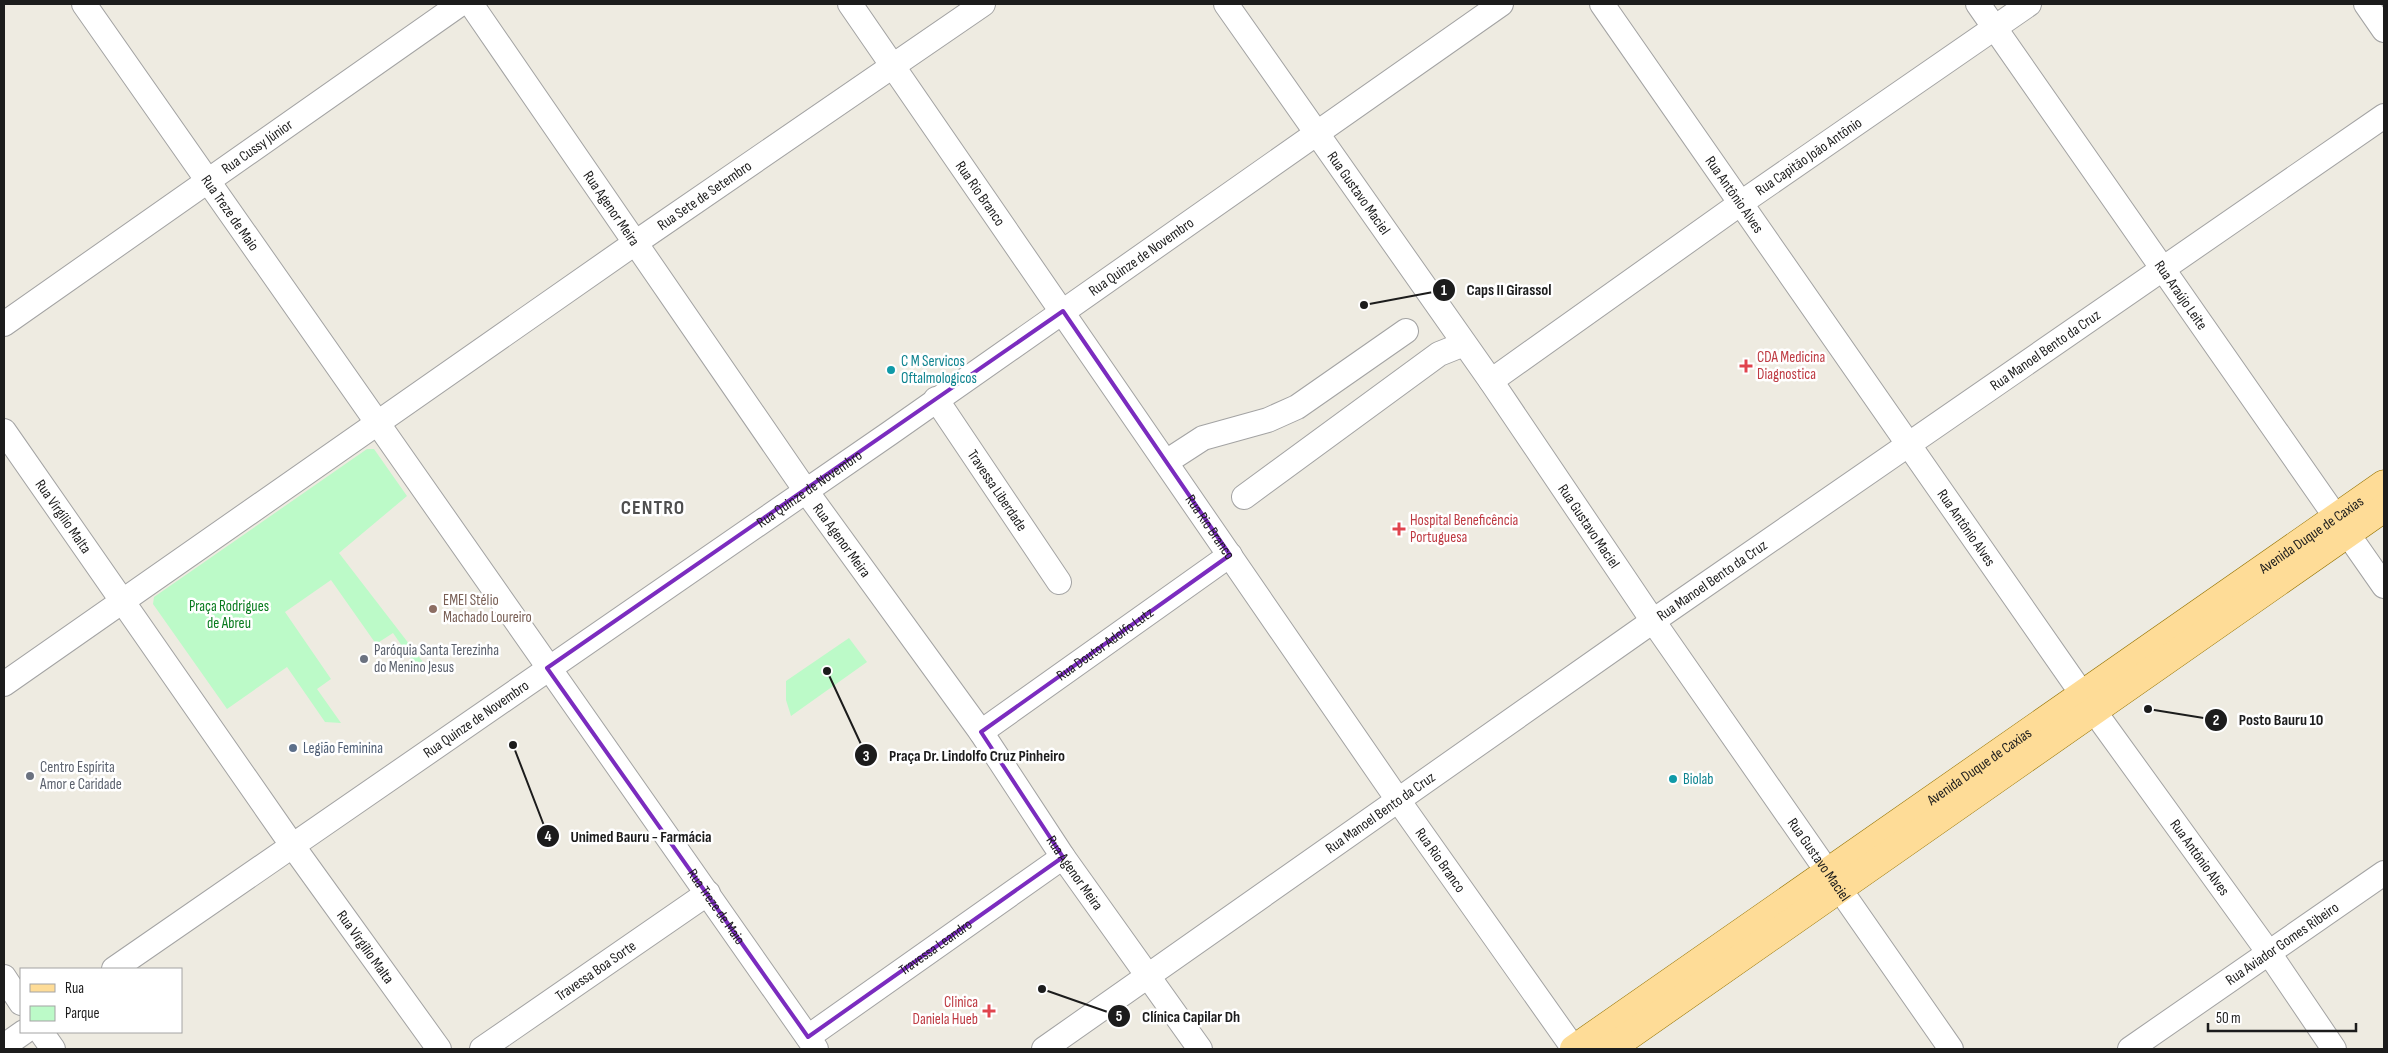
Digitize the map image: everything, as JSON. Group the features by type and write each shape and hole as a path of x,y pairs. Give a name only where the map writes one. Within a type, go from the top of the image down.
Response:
{"main road":[{"name":"Avenida Duque de Caxias","path":"1574,1049 1834,880 2342,525 2384,484"},
{"name":"Avenida Duque de Caxias","path":"2342,525 2384,508"},
{"name":"Avenida Duque de Caxias","path":"1610,1049 1834,880"}],"street":[{"name":"Rua Treze de Maio","path":"84,4 377,423"},
{"name":"Rua Cussy Júnior","path":"4,324 460,4"},
{"name":"Rua Agenor Meira","path":"471,4 806,491 981,732 1063,857 1200,1049"},
{"name":"Rua Rio Branco","path":"850,4 1398,800 1574,1049"},
{"name":"Rua Sete de Setembro","path":"377,423 635,242 983,4"},
{"name":"Rua Gustavo Maciel","path":"1226,4 1491,382 1653,621 1951,1049"},
{"name":"Rua Quinze de Novembro","path":"115,968 547,668 806,491 1501,4"},
{"name":"Rua Antônio Alves","path":"1602,4 2088,702 2269,953 2334,1049"},
{"name":"Rua Araújo Leite","path":"1978,4 2384,586"},
{"name":"Rua Capitão João Antônio","path":"1491,382 1741,203 2029,4"},
{"path":"2366,4 2384,30"},
{"name":"Rua Manoel Bento da Cruz","path":"1044,1049 1653,621 2384,116"},
{"path":"1166,462 1203,438 1268,420 1297,407 1406,331"},
{"path":"1244,497 1439,354 1464,344"},
{"name":"Travessa Liberdade","path":"936,399 1059,582"},
{"path":"4,684 377,423 547,668"},
{"name":"Rua Virgílio Malta","path":"4,431 124,600"},
{"name":"Rua Doutor Adolfo Lutz","path":"981,732 1230,555"},
{"path":"124,600 292,846"},
{"name":"Rua Treze de Maio","path":"547,668 708,893 812,1043"},
{"name":"Rua Virgílio Malta","path":"292,846 439,1049"},
{"name":"Travessa Leandro","path":"812,1043 1063,857"},
{"name":"Rua Aviador Gomes Ribeiro","path":"2130,1049 2384,873"},
{"name":"Travessa Boa Sorte","path":"482,1049 708,893"},
{"path":"4,978 20,1002"},
{"path":"4,1046 23,1033"},
{"path":"42,1033 53,1049"}],"highlighted area":[{"path":"1063,311 1230,555 981,732 1063,857 808,1037 547,668"}],"green space":[{"name":"Praça Rodrigues de Abreu","path":"367,449 374,449 407,496 339,553 423,662 422,675 393,633 376,644 331,580 285,612 331,679 317,689 341,723 325,722 287,667 227,709 153,604 154,597"},
{"path":"849,638 867,662 791,716 786,700 786,681"}],"place":[{"name":"Caps II Girassol","path":"1364,305"},
{"name":"CDA Medicina Diagnostica","path":"1746,366"},
{"name":"C M Servicos Oftalmologicos","path":"891,370"},
{"name":"Hospital Beneficência Portuguesa","path":"1399,529"},
{"name":"EMEI Stélio Machado Loureiro","path":"433,609"},
{"name":"Paróquia Santa Terezinha do Menino Jesus","path":"364,659"},
{"name":"Praça Dr. Lindolfo Cruz Pinheiro","path":"827,671"},
{"name":"Posto Bauru 10","path":"2148,709"},
{"name":"Unimed Bauru - Farmácia","path":"513,745"},
{"name":"Legião Feminina","path":"293,748"},
{"name":"Centro Espírita Amor e Caridade","path":"30,776"},
{"name":"Biolab","path":"1673,779"},
{"name":"Clínica Capilar Dh","path":"1042,989"},
{"name":"Clinica Daniela Hueb","path":"989,1011"}],"district":[{"name":"CENTRO","path":"653,507"}]}
